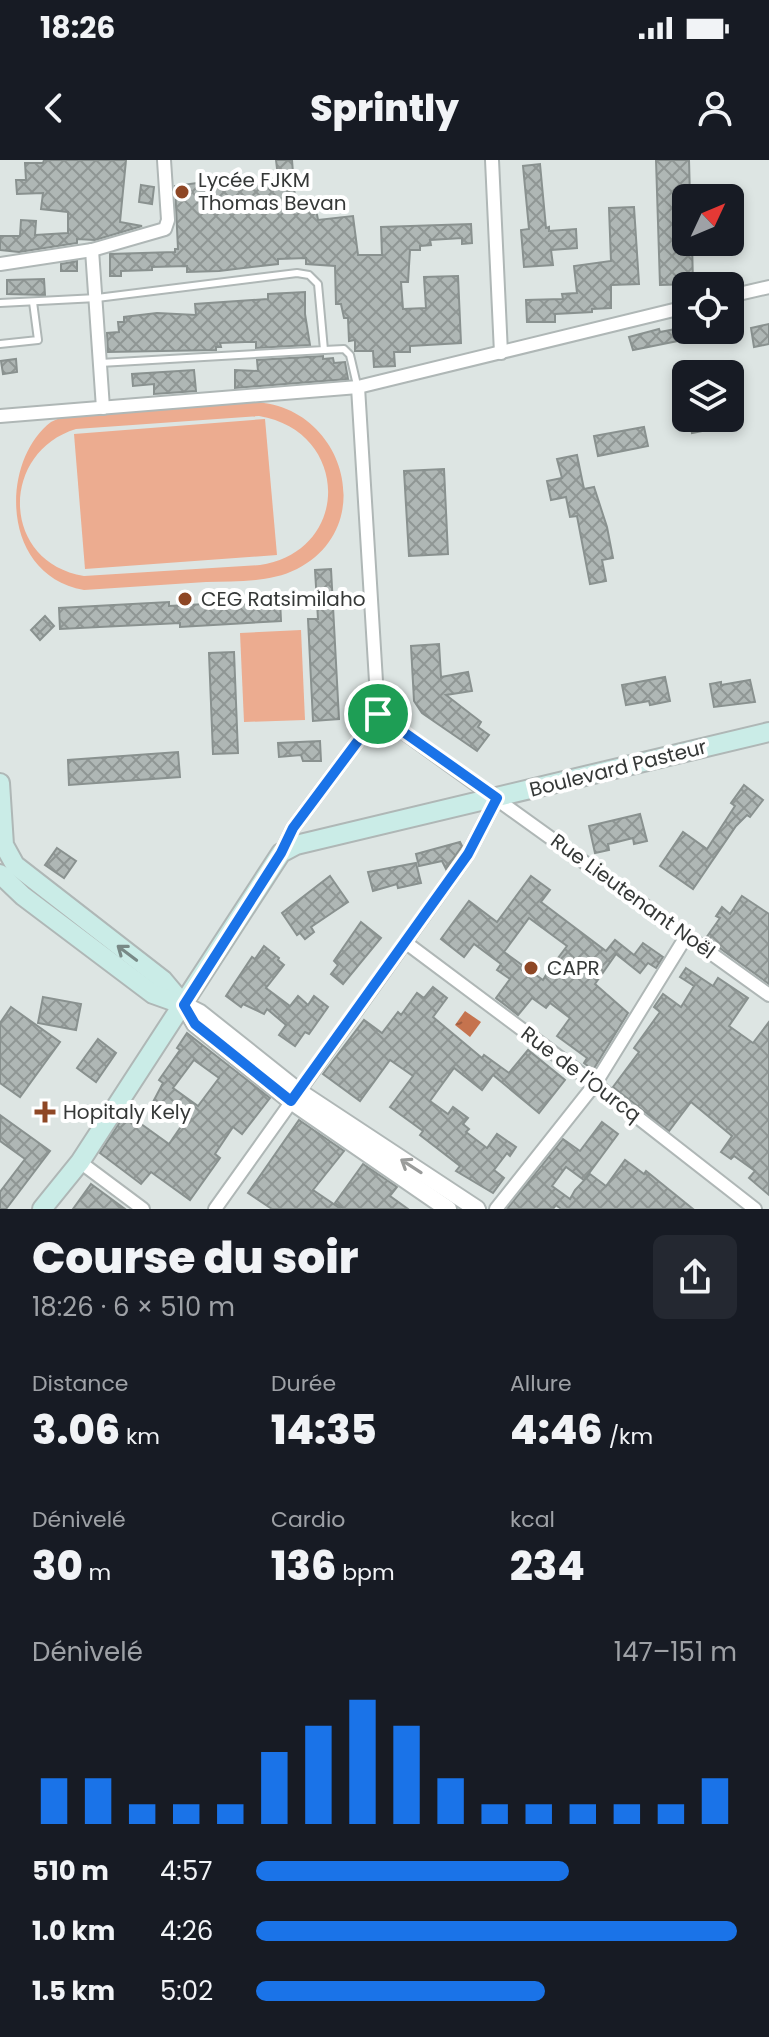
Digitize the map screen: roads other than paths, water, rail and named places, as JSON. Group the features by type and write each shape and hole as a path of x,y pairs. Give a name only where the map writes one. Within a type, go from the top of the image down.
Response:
{"main road":[{"name":"Boulevard Pasteur","path":"281,853 296,845 769,732"},
{"path":"0,783 3,865 22,873 163,980 184,1005"},
{"path":"42,1209 80,1162 281,853"}],"street":[{"path":"0,264 92,250 165,229 168,220 164,160"},
{"path":"492,160 501,353"},
{"path":"92,250 103,408"},
{"path":"744,293 769,287"},
{"path":"0,416 358,387 672,310"},
{"path":"281,853 293,828 378,714 358,387"},
{"name":"Rue Lieutenant Noël","path":"378,714 769,995"},
{"path":"215,1209 468,854 497,798"},
{"path":"496,1209 595,1084 687,935"},
{"name":"Rue de l'Ourcq","path":"405,942 755,1209"},
{"path":"184,1005 195,1024 448,1209"},
{"path":"295,1096 477,1209"},
{"path":"80,1162 143,1209"}],"lane":[{"path":"0,303 97,298 297,273 309,275 318,284 324,350"},
{"path":"0,344 38,340 33,302"},
{"path":"100,363 344,349 350,355 358,387"}],"water":[{"path":"465,1011 481,1022 470,1037 455,1025"}],"place":[{"name":"Lycée FJKM Thomas Bevan","path":"182,192"},
{"name":"CEG Ratsimilaho","path":"185,599"},
{"name":"CAPR","path":"531,968"},
{"name":"Hopitaly Kely","path":"45,1112"}]}
